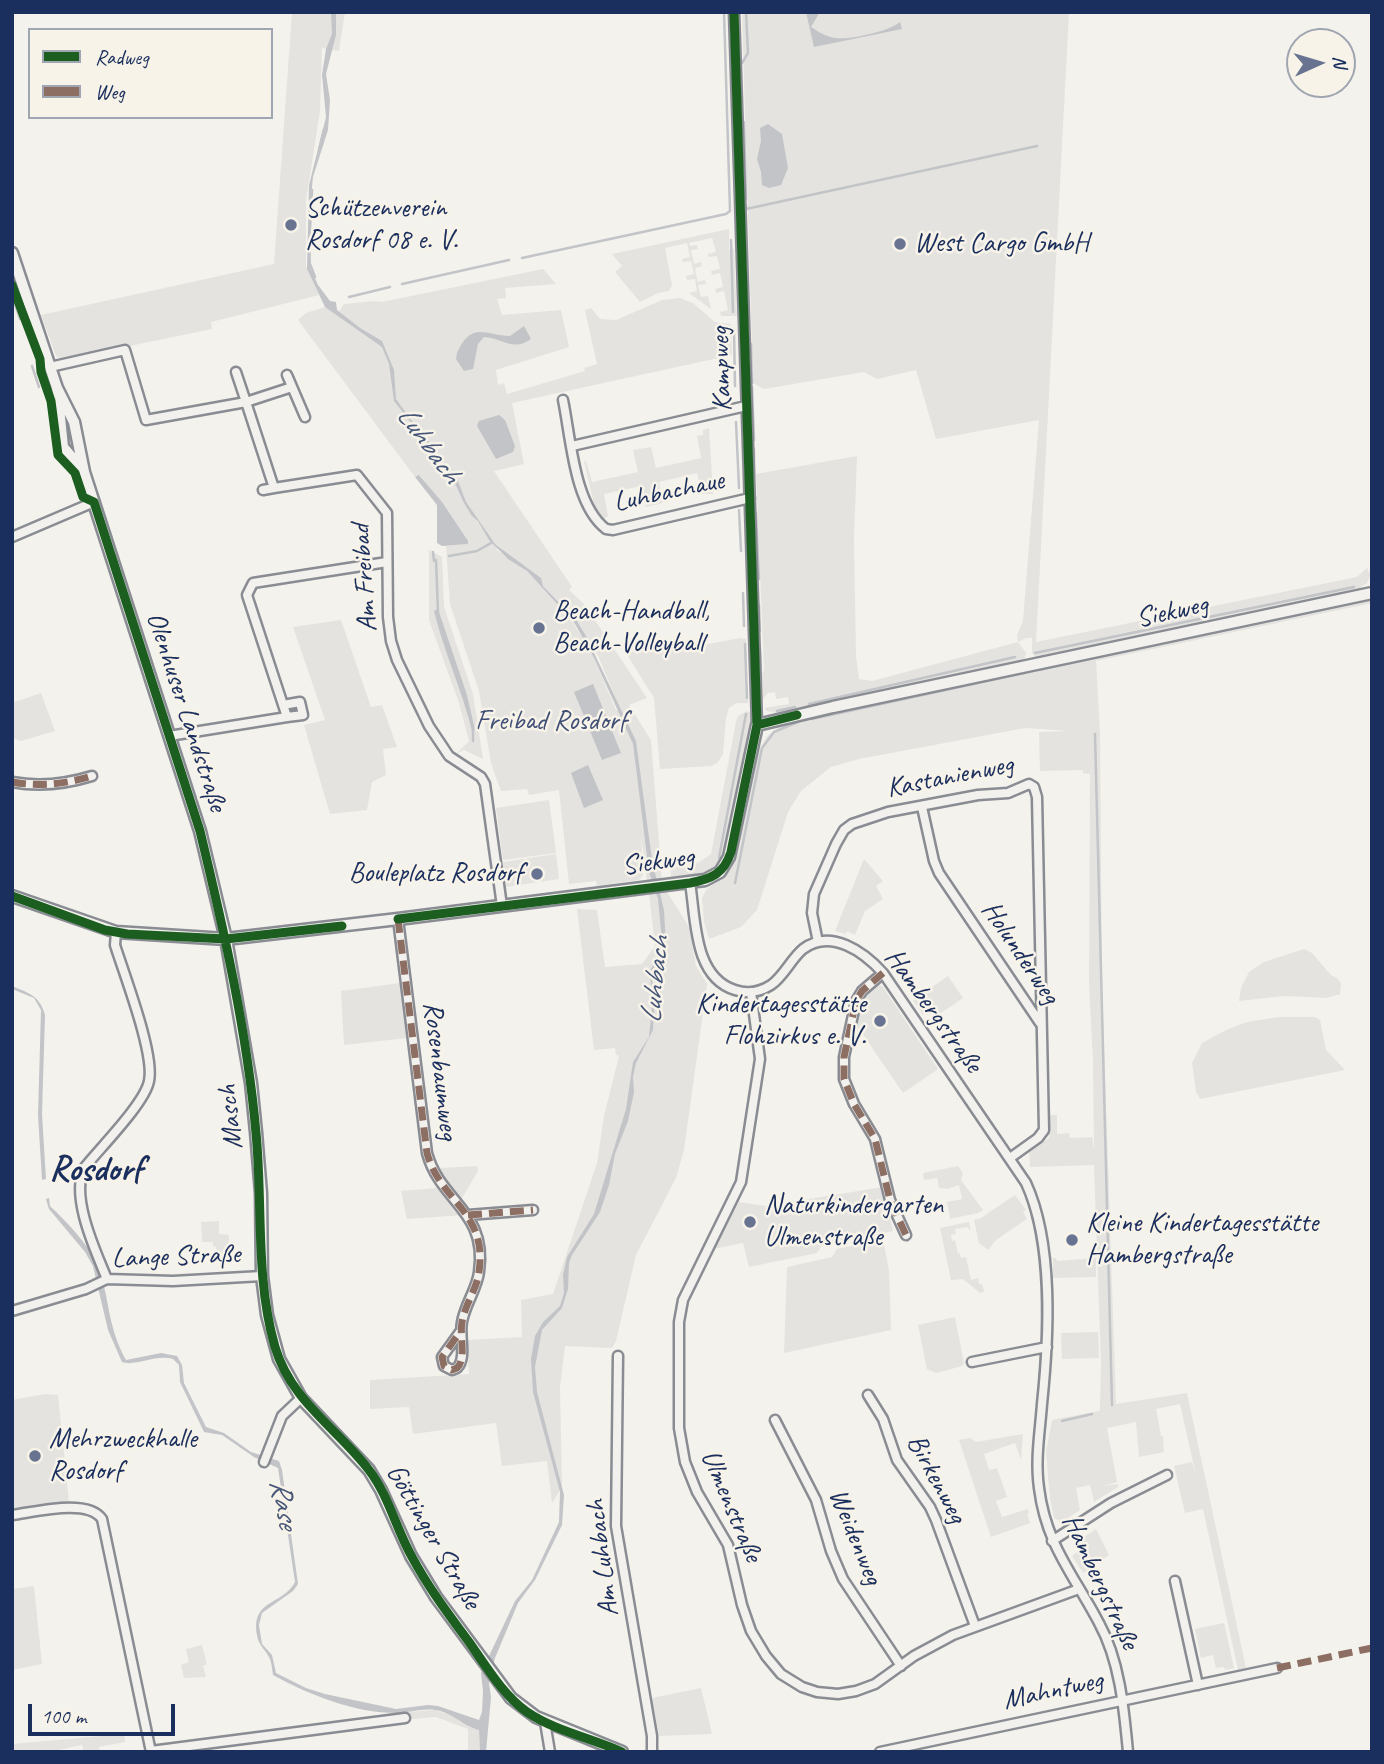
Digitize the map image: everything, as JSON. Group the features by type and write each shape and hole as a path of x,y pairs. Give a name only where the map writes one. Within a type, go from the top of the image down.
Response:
{"street":[{"name":"Kampweg","path":"734,12 757,725"},
{"name":"Olenhuser Landstraße","path":"12,253 57,388 74,422 84,472 200,831 226,939"},
{"path":"50,367 125,350 146,420 246,402 292,387"},
{"path":"236,372 274,488"},
{"path":"287,375 304,417"},
{"name":"Luhbachaue","path":"563,400 581,493 592,514 606,529 613,530 750,498"},
{"path":"572,446 746,405"},
{"name":"Am Freibad","path":"263,490 357,475 387,513 388,617 391,641 397,660 429,726 449,756 481,777 485,784 502,906"},
{"path":"12,537 94,502"},
{"path":"287,717 247,595 253,583 387,562"},
{"name":"Siekweg","path":"12,896 116,932 226,939 690,883 714,877 727,862 757,725 1372,593"},
{"path":"169,736 303,715 300,702 283,705"},
{"path":"12,782 51,784 73,782 92,776"},
{"name":"Kastanienweg","path":"818,942 812,904 844,830 859,820 877,815 978,795 1007,793 1029,783 1034,787 1037,797 1041,1024"},
{"name":"Holunderweg","path":"922,807 939,873 1041,1024 1044,1130 1038,1138 1010,1158"},
{"path":"690,883 702,953 707,968 724,986 751,992 773,984 803,950 818,942"},
{"name":"Rosenbaumweg","path":"398,919 427,1153 437,1178 468,1215 478,1236 480,1270 460,1332"},
{"path":"102,1281 87,1232 80,1179 85,1167 137,1103 148,1086 150,1077 148,1054 115,945 116,932"},
{"name":"Masch","path":"226,939 251,1083 261,1193 264,1291"},
{"name":"Hambergstraße","path":"818,942 835,942 850,947 864,955 883,973 1010,1158 1026,1183 1040,1218 1044,1252 1047,1347 1037,1472 1042,1507 1052,1541 1105,1636 1115,1666 1128,1752"},
{"path":"883,973 862,990 856,1001 843,1070 848,1093 875,1139 890,1200 906,1235"},
{"name":"Ulmenstraße","path":"751,992 760,1059 741,1182 693,1277 681,1311 680,1428 682,1452 697,1492 719,1525 728,1545 751,1631 781,1674 810,1690 838,1694 865,1688 936,1643 975,1626 1079,1589"},
{"path":"468,1215 533,1210"},
{"name":"Lange Straße","path":"12,1311 102,1281 173,1281 262,1276"},
{"name":"Göttinger Straße","path":"264,1291 267,1315 279,1359 301,1398 369,1470 411,1556 436,1597 497,1681 519,1705 545,1722 622,1752"},
{"path":"972,1362 1047,1347"},
{"name":"Am Luhbach","path":"618,1356 616,1526 653,1752"},
{"name":"Birkenweg","path":"869,1395 883,1419 897,1460 936,1520 975,1626"},
{"path":"265,1458 282,1416 301,1398"},
{"name":"Weidenweg","path":"775,1420 816,1500 831,1551 843,1579 901,1665"},
{"path":"1052,1541 1111,1503 1167,1475"},
{"path":"12,1515 81,1507 94,1511 102,1519 151,1751 405,1718"},
{"path":"1175,1581 1198,1685"},
{"name":"Mahntweg","path":"880,1752 1277,1668"},
{"path":"545,1722 550,1752"}],"shaded area":[{"path":"292,12 345,12 339,51 322,48 320,111 306,200 306,266 319,295 211,322 212,329 62,360 56,356 41,315 274,264"},
{"path":"742,12 1069,12 1036,642 1357,577 1367,568 1371,575 1367,583 1353,592 1037,659 1032,653 1032,638 1018,642 1017,635 1023,621 1039,420 936,439 916,370 877,379 864,372 764,389 753,383"},
{"path":"729,229 729,250 734,249 737,316 721,316 720,312 728,310 724,291 716,293 715,289 723,287 720,273 712,275 711,271 720,269 717,256 708,257 708,254 716,252 712,238 689,243 690,246 697,245 698,249 691,250 694,264 701,262 702,266 695,268 696,275 698,282 705,280 706,284 698,285 701,297 708,296 711,309 689,293 697,291 695,279 687,280 686,276 694,274 691,261 683,262 682,259 690,257 687,243 665,248 672,285 669,291 640,302 615,272 622,266 612,254"},
{"path":"543,269 556,284 505,288 506,298 497,299 502,315 561,310 569,347 496,370 498,385 504,383 507,394 585,371 584,368 597,364 585,310 591,308 600,319 616,320 662,300 680,298 693,303 715,322 731,324 732,355 512,403 524,464 494,471 572,587 569,590 584,604 647,698 629,705 651,740 662,881 647,882 641,835 643,875 639,880 597,886 596,881 569,884 559,790 529,795 527,789 501,791 491,763 479,691 450,604 446,546 467,544 421,476 415,477 298,320 306,313 325,307 337,314 344,304 382,302","holes":["496,544 540,578 543,586 577,621 599,658 620,709 616,710 594,658 574,624 527,571 497,550"]},
{"path":"709,428 713,494 702,494 697,473 659,482 663,503 646,507 641,486 604,494 608,516 603,520 595,509 584,461 592,482 638,472 633,450 651,447 656,468 701,458 697,436 703,435 703,430"},
{"path":"857,456 854,539 856,656 859,679 872,681 1018,642 1026,653 1024,662 782,714 767,711 764,708 789,704 788,697 776,699 775,692 760,699 759,676 762,676 764,670 756,474"},
{"path":"429,550 442,557 444,607 473,694 483,759 464,750 456,754 469,741 459,703 429,620"},
{"path":"1372,597 1372,603 1096,661 1100,732 1102,982 1116,1404 1187,1393 1246,1668 1238,1670 1203,1509 1185,1513 1174,1466 1192,1462 1196,1475 1180,1404 1156,1409 1164,1452 1139,1457 1136,1422 1107,1428 1117,1482 1104,1486 1118,1484 1118,1487 1094,1502 1090,1485 1076,1488 1080,1510 1062,1522 1054,1518 1050,1499 1046,1452 1052,1420 1100,1409 1101,1363 1094,1165 1030,1167 1029,1151 1049,1138 1048,1115 1057,1115 1057,1134 1069,1133 1070,1138 1092,1137 1094,1149 1089,984 1090,774 1083,773 1083,770 1040,771 1039,732 1069,731 1025,728 859,759 831,767 801,791 788,812 757,910 741,927 709,939 702,898 706,890 728,872 734,862 756,756 767,736 783,724"},
{"path":"341,620 371,707 382,705 397,747 383,749 386,775 372,782 367,810 330,814 304,725 325,720 293,627"},
{"path":"691,639 693,647 746,639 748,703 736,703 729,708 723,754 712,766 660,769 654,698 626,653"},
{"path":"41,693 55,731 21,741 12,738 12,703"},
{"path":"747,711 752,713 752,731 726,855 713,871 674,879 671,876 671,868 698,863 711,854 736,722 738,716"},
{"path":"549,800 556,853 503,860 496,808"},
{"path":"556,854 559,879 506,887 503,862"},
{"path":"864,859 883,881 876,886 883,899 865,911 855,935 847,931 846,934 835,931"},
{"path":"667,892 689,927 696,966 707,984 684,1150 676,1178 636,1255 616,1341 612,1348 565,1346 560,1387 562,1487 552,1503 547,1461 502,1466 496,1423 413,1434 409,1407 370,1409 370,1380 469,1374 467,1340 522,1337 521,1300 553,1294 597,1163 604,1116 619,1056 616,1055 615,1048 594,1050 577,909 597,910 605,967 642,964 655,946 649,894"},
{"path":"1304,949 1312,953 1331,975 1338,979 1341,984 1340,994 1327,998 1284,996 1239,1001 1241,988 1249,972 1264,962"},
{"path":"948,976 963,998 938,1015 933,1008 923,1015 913,1000"},
{"path":"400,983 407,1038 344,1045 341,991"},
{"name":"Kindertagesstätte Flohzirkus e. V.","path":"877,984 883,987 938,1069 903,1093 862,1033 853,1032 858,1005 864,995"},
{"path":"1278,1017 1315,1017 1320,1020 1326,1050 1345,1070 1200,1099 1196,1092 1192,1063 1202,1043 1247,1022"},
{"path":"477,1166 478,1171 462,1198 443,1177 439,1168"},
{"path":"958,1166 963,1173 961,1180 983,1210 950,1219 947,1202 962,1199 959,1185 947,1189 939,1188 937,1178 924,1180 923,1173"},
{"path":"883,1187 893,1231 822,1245 817,1253 749,1267 743,1243 713,1249 739,1202 766,1206"},
{"path":"438,1188 463,1215 407,1219 401,1191"},
{"path":"1015,1195 1026,1210 1023,1212 1027,1219 996,1240 988,1250 979,1243 974,1220"},
{"path":"219,1221 219,1234 229,1235 229,1261 216,1261 216,1247 213,1242 202,1242 201,1222"},
{"path":"969,1222 971,1231 967,1227 955,1229 956,1234 951,1235 958,1254 960,1253 961,1258 966,1257 971,1280 978,1278 979,1284 982,1284 984,1292 980,1293 963,1279 951,1280 940,1228"},
{"path":"883,1239 889,1270 891,1330 784,1353 787,1267 832,1257 837,1249"},
{"path":"1053,1258 1057,1261 1096,1258 1096,1277 1053,1278"},
{"path":"955,1317 964,1363 962,1366 936,1373 927,1369 918,1325"},
{"path":"1098,1332 1099,1358 1062,1359 1061,1333"},
{"path":"45,1394 58,1395 69,1503 12,1510 12,1400"},
{"path":"1023,1434 1021,1460 1015,1443 984,1454 989,1470 997,1468 1007,1497 996,1501 1002,1517 1028,1509 1030,1523 991,1537 959,1440 970,1438 976,1442"},
{"path":"1096,1529 1109,1555 1083,1573 1072,1556 1079,1551 1074,1544"},
{"path":"34,1586 42,1664 12,1670 12,1589"},
{"path":"1224,1623 1234,1668 1225,1670 1224,1667 1216,1668 1213,1655 1201,1658 1195,1629"},
{"path":"202,1645 207,1664 203,1666 206,1677 184,1678 181,1665 189,1662 186,1649"},
{"path":"701,1688 712,1734 659,1736 652,1698"},
{"path":"435,1710 479,1730 480,1752 468,1752 468,1729 436,1717 412,1719 407,1712"},
{"path":"124,1734 125,1742 99,1747 100,1752 84,1752 82,1745 49,1752 13,1752 12,1748 12,1744"}],"water":[{"path":"331,12 336,12 336,35 326,74 330,100 328,130 313,177 310,206 311,269 318,285 330,301 336,302 337,310 382,341 394,370 396,399 419,431 423,432 441,463 456,476 466,502 495,544 541,578 543,586 577,621 586,636 636,741 652,860 664,910 666,947 657,963 652,981 655,993 653,1030 636,1063 628,1121 615,1154 600,1212 569,1263 568,1289 562,1308 542,1330 535,1367 537,1392 564,1495 562,1525 535,1580 518,1603 495,1658 489,1683 491,1697 486,1752 480,1752 479,1730 441,1711 397,1713 365,1710 317,1696 273,1675 270,1659 258,1639 256,1623 263,1609 289,1590 295,1582 278,1468 254,1457 222,1435 204,1432 180,1382 179,1365 173,1359 122,1362 108,1330 93,1266 85,1252 49,1209 46,1199 49,1198 50,1206 79,1237 97,1263 112,1326 126,1360 161,1353 177,1356 182,1365 184,1383 206,1427 224,1433 251,1452 279,1461 298,1584 293,1591 262,1613 259,1625 262,1644 272,1655 276,1673 325,1694 396,1709 438,1706 479,1720 483,1691 481,1673 515,1601 532,1580 559,1522 560,1492 533,1392 531,1359 535,1336 543,1322 560,1306 564,1293 563,1275 567,1257 594,1214 626,1109 633,1062 649,1037 652,1007 650,970 661,953 662,941 658,899 649,872 633,744 594,658 575,624 527,571 508,559 489,540 464,503 453,479 438,465 425,440 394,401 389,364 382,347 325,307 307,269 309,185 326,117 322,75 326,49 332,34"},
{"path":"806,12 820,12 811,27 832,37 850,38 870,34 900,22 902,29 814,47"},
{"path":"768,124 782,134 788,168 781,185 769,188 762,185 757,159 761,141 760,128"},
{"path":"524,326 531,339 525,343 513,344 484,337 478,344 473,369 464,371 456,359 463,343 474,333 510,336"},
{"path":"499,415 505,420 515,446 513,452 496,459 477,426 479,421"},
{"path":"419,475 442,502 468,544 442,546 437,543 437,505 415,477"},
{"path":"438,609 467,695 475,730 472,731 438,626 434,611"},
{"path":"593,684 621,753 602,760 574,692"},
{"path":"588,765 603,800 584,808 571,773"},
{"path":"12,986 37,999 45,1015 42,1114 46,1179 42,1180 38,1115 41,1010 34,998 12,989"}],"waterway":[{"path":"522,258 730,211 724,12"},
{"path":"742,63 748,53 746,12"},
{"path":"744,122 746,199"},
{"name":"Luhbach","path":"319,150 324,129"},
{"path":"746,206 746,209 1037,146"},
{"name":"Luhbach","path":"309,250 312,190"},
{"path":"731,240 733,312"},
{"path":"402,284 509,260"},
{"name":"Luhbach","path":"310,264 315,277"},
{"path":"349,297 390,287"},
{"path":"12,295 20,319"},
{"path":"734,329 735,386"},
{"path":"751,344 752,383"},
{"path":"32,366 39,387"},
{"path":"752,387 754,440"},
{"path":"736,422 739,488"},
{"path":"754,449 754,479"},
{"path":"739,510 741,551"},
{"path":"756,513 759,579"},
{"path":"449,556 477,551 491,543"},
{"path":"433,552 434,561"},
{"path":"436,560 438,612"},
{"path":"1035,653 1354,587"},
{"path":"743,593 744,626"},
{"path":"1038,670 1369,599"},
{"path":"759,605 760,631"},
{"path":"745,644 747,698"},
{"path":"760,649 761,676"},
{"path":"809,704 1015,657"},
{"path":"812,719 1024,673"},
{"path":"777,711 795,707"},
{"path":"719,858 746,714"},
{"path":"735,883 762,748 774,732 798,722"},
{"path":"473,729 473,741"},
{"path":"1095,734 1112,1405"},
{"path":"1062,1421 1092,1414"}],"marked path":[{"path":"12,782 52,784 92,776"},
{"path":"398,919 427,1153 433,1170 470,1220 480,1251 478,1278 462,1322 462,1359 457,1368 452,1370 444,1366 442,1357 460,1332"},
{"path":"883,973 862,991 856,1001 844,1057 844,1079 854,1104 875,1139 890,1200 906,1235"},
{"path":"468,1215 533,1210"},
{"path":"1277,1668 1372,1648"}],"cycle path":[{"path":"734,12 757,725"},
{"path":"12,285 40,359 41,372 51,401 58,455 75,473 83,497 94,502 200,831 226,944 247,1057 256,1133 265,1295 275,1347 282,1366 303,1399 376,1480 406,1546 425,1579 503,1689 518,1705 538,1719 622,1752"},
{"path":"398,919 690,883 716,874 725,866 731,852 757,725 797,715"},
{"path":"12,896 105,930 127,934 226,939 342,926"}],"place":[{"name":"Schützenverein Rosdorf 08 e. V.","path":"291,225"},
{"name":"West Cargo GmbH","path":"900,244"},
{"name":"Beach-Handball, Beach-Volleyball","path":"539,628"},
{"name":"Bouleplatz Rosdorf","path":"537,874"},
{"name":"Kindertagesstätte Flohzirkus e. V.","path":"880,1021"},
{"name":"Naturkindergarten Ulmenstraße","path":"750,1222"},
{"name":"Kleine Kindertagesstätte Hambergstraße","path":"1072,1240"},
{"name":"Mehrzweckhalle Rosdorf","path":"35,1456"}],"district":[{"name":"Rosdorf","path":"96,1171"}],"park label":[{"name":"Freibad Rosdorf","path":"551,722"}],"water label":[{"name":"Rase","path":"283,1504"}]}
